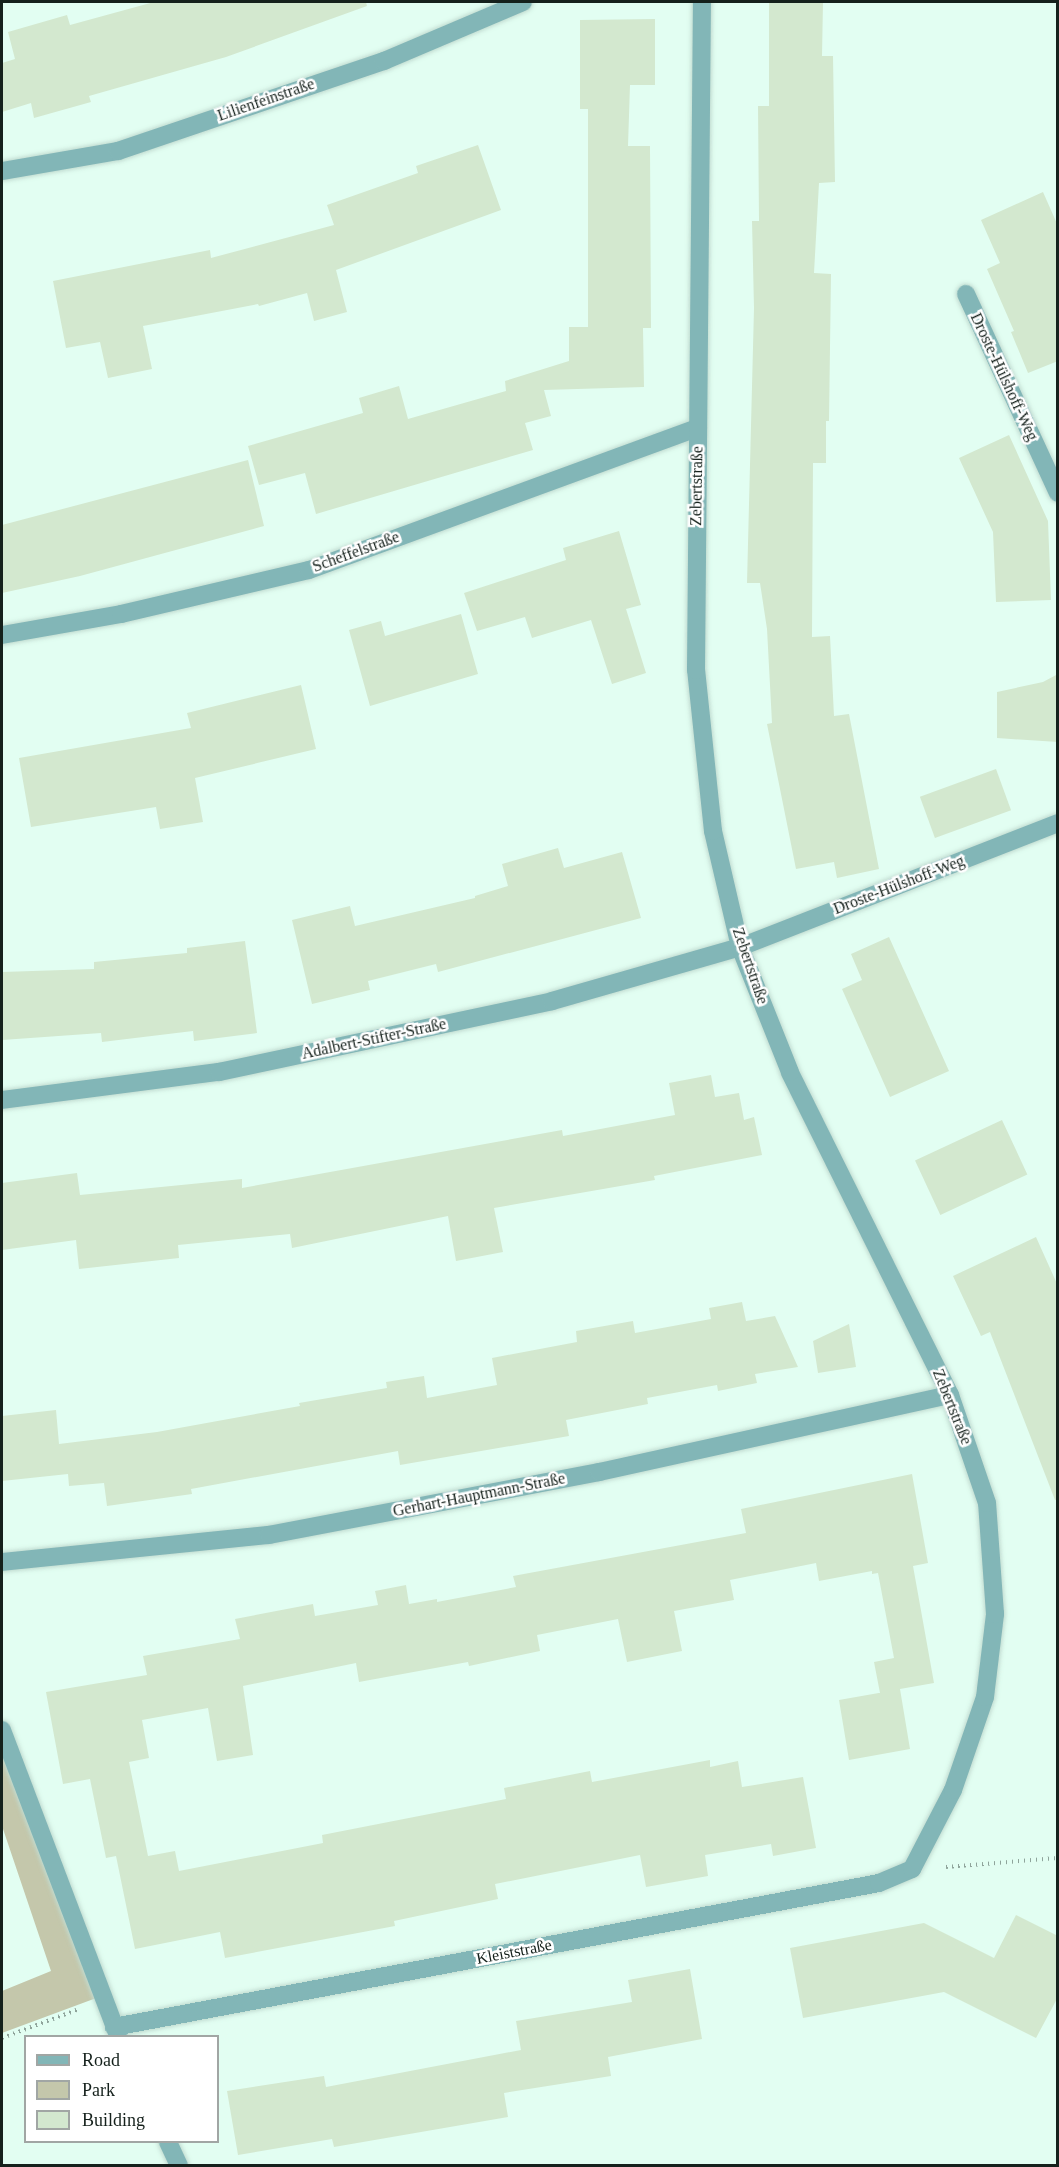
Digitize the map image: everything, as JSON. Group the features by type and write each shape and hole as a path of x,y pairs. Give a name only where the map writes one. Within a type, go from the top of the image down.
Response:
{"street":[{"name":"Lilienfeinstraße","path":"2,171 117,151 384,61 523,2"},
{"name":"Zebertstraße","path":"702,2 696,670 713,831 740,947 790,1072 950,1395 987,1503 995,1614 985,1697 953,1790 912,1869"},
{"name":"Droste-Hülshoff-Weg","path":"966,294 1058,492"},
{"name":"Scheffelstraße","path":"2,635 121,614 309,570 698,428"},
{"name":"Droste-Hülshoff-Weg","path":"740,947 1058,823"},
{"name":"Adalbert-Stifter-Straße","path":"2,1100 219,1072 552,1001 740,947"},
{"name":"Gerhart-Hauptmann-Straße","path":"2,1562 269,1535 599,1472 950,1395"},
{"path":"2,1730 106,1999 116,2032"},
{"name":"Kleiststraße","path":"116,2032 879,1883 912,1869"},
{"path":"168,2143 179,2166"}],"path":[{"path":"912,1869 1058,1858"},
{"path":"2,2038 106,1999"}],"green space":[{"path":"2,1742 99,1997 2,2033 2,1991 51,1971 2,1826"}],"building":[{"path":"154,2 366,2 367,6 226,57 89,96 91,102 34,118 31,103 2,112 2,63 15,59 8,32 67,15 70,25"},
{"path":"769,2 823,2 822,56 833,56 835,182 819,183 814,273 831,274 829,421 826,421 826,463 813,463 812,637 830,636 834,716 849,714 879,869 837,878 834,862 796,869 767,724 772,723 767,629 760,583 747,583 754,308 752,221 759,221 758,106 769,106"},
{"path":"655,19 655,85 630,85 628,146 650,146 651,328 643,328 644,387 544,390 551,416 525,423 533,450 316,514 305,473 259,485 248,446 363,413 359,398 399,386 408,419 506,391 505,381 569,361 569,327 588,327 588,109 580,109 580,20"},
{"path":"478,145 501,210 336,270 347,312 314,321 307,293 259,306 258,304 143,326 152,369 108,378 100,342 66,348 53,281 210,250 211,258 334,225 327,205 418,173 416,166"},
{"path":"1043,192 1058,226 1058,361 1028,373 1011,332 1014,331 987,269 1000,263 981,220"},
{"path":"1009,435 1048,521 1051,600 996,602 993,532 959,458"},
{"path":"248,460 264,526 80,576 2,593 2,525"},
{"path":"619,531 641,605 626,609 646,673 612,684 591,620 532,638 525,617 477,631 464,593 566,560 563,548"},
{"path":"461,614 478,674 370,706 349,630 381,621 385,636"},
{"path":"1058,674 1058,742 997,738 997,692 1043,682"},
{"path":"301,685 316,749 195,778 203,822 160,829 156,807 31,827 19,758 191,728 187,713"},
{"path":"996,769 1011,810 935,838 920,797"},
{"path":"558,848 564,868 622,852 641,918 438,972 436,964 368,981 370,990 312,1004 292,920 350,906 355,926 475,898 475,896 508,886 502,864"},
{"path":"889,937 949,1071 890,1097 842,989 862,980 851,954"},
{"path":"245,941 257,1033 194,1041 193,1031 102,1042 101,1033 2,1040 2,972 94,969 94,962 187,953 187,948"},
{"path":"711,1075 715,1097 739,1093 744,1120 754,1117 762,1155 654,1176 655,1180 494,1208 503,1252 456,1261 448,1216 292,1248 290,1234 178,1245 179,1258 79,1269 76,1240 2,1250 2,1183 77,1173 80,1195 242,1179 242,1188 562,1130 563,1136 675,1115 669,1083"},
{"path":"1002,1120 1027,1174 940,1215 915,1161"},
{"path":"1036,1237 1058,1286 1058,1499 1055,1500 990,1332 981,1336 953,1276"},
{"path":"742,1302 746,1321 775,1316 798,1367 755,1374 757,1383 718,1391 717,1385 647,1398 648,1404 566,1420 569,1436 400,1465 398,1451 191,1489 192,1494 107,1506 104,1483 69,1486 68,1474 2,1481 2,1416 56,1410 59,1444 157,1432 300,1406 299,1403 387,1388 386,1382 424,1376 427,1398 497,1385 492,1358 577,1342 576,1331 633,1321 635,1333 711,1319 709,1308"},
{"path":"849,1324 856,1367 818,1373 813,1341"},
{"path":"912,1474 928,1563 913,1566 934,1683 900,1689 910,1749 849,1760 839,1700 880,1693 874,1662 894,1658 878,1573 872,1574 872,1571 819,1581 816,1563 730,1580 734,1600 674,1611 682,1651 627,1662 618,1619 537,1635 540,1651 469,1666 468,1662 359,1682 356,1663 243,1686 253,1755 217,1761 208,1708 142,1720 149,1758 129,1762 148,1856 175,1851 179,1871 323,1843 322,1835 506,1799 504,1788 590,1771 592,1782 710,1760 710,1767 738,1761 742,1787 803,1777 816,1848 773,1856 771,1844 705,1855 708,1876 646,1887 640,1855 495,1884 498,1899 394,1921 395,1926 225,1958 220,1932 135,1949 116,1856 106,1858 90,1779 63,1784 46,1692 147,1675 143,1656 240,1639 235,1619 313,1604 315,1616 378,1605 375,1591 406,1585 409,1604 437,1599 437,1602 516,1587 513,1576 746,1533 741,1509"},
{"path":"1016,1915 1058,1936 1058,1997 1036,2038 944,1992 803,2018 790,1948 924,1923 994,1958"},
{"path":"690,1969 702,2039 608,2057 611,2076 504,2093 508,2117 334,2147 332,2139 238,2155 227,2091 324,2076 326,2087 521,2050 516,2021 632,2002 628,1980"}]}
